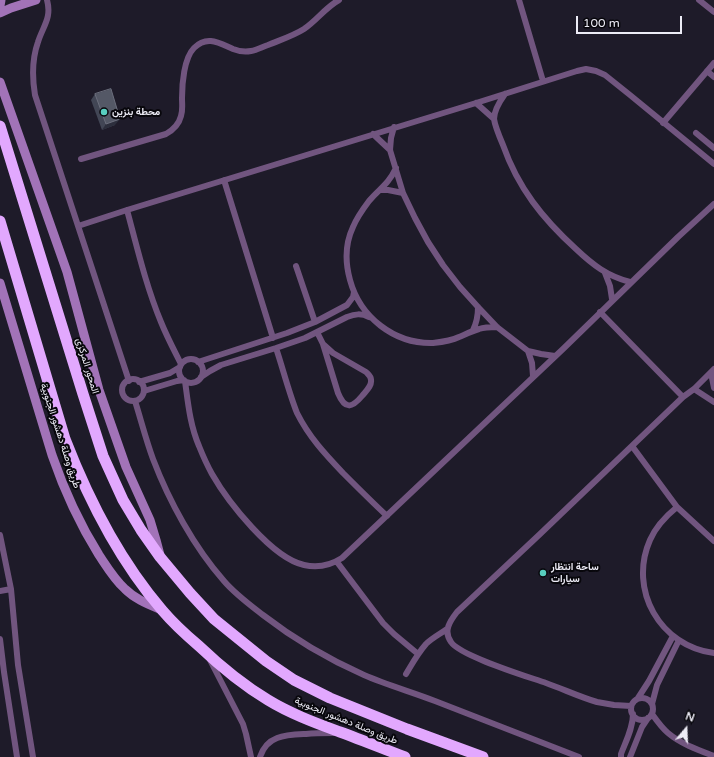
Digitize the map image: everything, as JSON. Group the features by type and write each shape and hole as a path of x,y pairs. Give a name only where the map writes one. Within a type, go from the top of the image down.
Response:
{"highway":[{"name":"المحور المركزى","path":"0,126 103,456 123,500 140,530 190,593"},
{"path":"0,221 74,463 95,508 110,535 133,572 163,611"},
{"name":"طريق وصلة دهشور الجنوبية","path":"190,593 214,619 266,661 294,680 330,698 407,729 483,757"},
{"name":"طريق وصلة دهشور الجنوبية","path":"163,611 206,653 236,679 269,701 304,718 405,757"}],"main road":[{"path":"0,6 1,0"},
{"path":"0,13 36,0"},
{"path":"0,82 67,272 104,404 126,468 150,520 160,557"},
{"name":"طريق وصلة دهشور الجنوبية","path":"0,282 52,455 73,507 93,546 117,581 140,600 163,611"}],"street":[{"path":"47,0 49,11 47,20 38,42 33,61 32,72 37,102 130,380"},
{"path":"81,159 166,134 173,130 178,124 181,116 182,85 189,55 194,48 209,41 218,42 234,50 243,52 252,51 304,28 340,0"},
{"path":"519,0 543,82"},
{"path":"699,0 714,12"},
{"path":"663,122 714,63"},
{"path":"78,226 394,127 586,69 605,75 714,164"},
{"path":"707,71 714,77"},
{"path":"504,94 497,106 494,119 510,164 518,180 536,208 569,243 605,273 630,282"},
{"path":"476,103 494,119"},
{"path":"394,127 390,150 403,193 415,218 443,265 478,308 497,327 528,351 554,356"},
{"path":"696,132 712,146 700,152"},
{"path":"373,134 390,150"},
{"path":"396,168 387,184 370,200 363,210 349,236 347,246 348,270 354,292 362,306 371,318 383,328 393,334 412,341 441,342 452,340 473,330 497,327"},
{"path":"224,180 273,338"},
{"path":"381,190 403,193"},
{"path":"127,210 154,303 166,334 181,365 180,374 184,380 192,426 211,473 236,509 259,535 274,549 302,565 314,567 337,562 342,558 612,299 678,237 714,206"},
{"path":"296,266 315,322"},
{"path":"605,273 610,286 612,299"},
{"path":"198,362 273,338 315,322 346,305 350,301 354,292"},
{"path":"473,330 477,323 478,308"},
{"path":"600,312 683,397"},
{"path":"144,391 177,381 184,380 192,382 198,380 221,365 298,341 354,314 360,314 371,318"},
{"path":"317,332 323,344 341,401 346,405 352,405 371,385 372,381 370,376 366,372 332,353 323,344"},
{"path":"276,348 294,406 311,437 324,454 387,516"},
{"path":"528,351 532,363 533,376"},
{"path":"139,382 170,373 184,361 191,359 200,364 202,370 201,377"},
{"path":"713,371 714,388"},
{"path":"631,706 598,702 479,659 456,648 448,636 447,629 451,619 457,612 540,535 683,397 713,371"},
{"path":"130,380 139,382 143,386 143,394 135,401 127,399 123,392 123,386 130,380"},
{"path":"694,389 714,402"},
{"path":"135,401 153,458 168,492 186,526 206,557 225,582 256,609 283,630 324,656 365,675 579,757"},
{"path":"632,446 677,507 714,541"},
{"path":"677,507 665,517 656,529 648,545 643,564 645,590 649,603 658,620 673,636 689,646 714,653"},
{"path":"0,536 11,589 18,665 33,757"},
{"path":"337,562 383,623 418,654"},
{"path":"0,591 11,589"},
{"path":"406,674 426,644 447,629"},
{"path":"621,757 631,729 633,719 631,709 632,703 638,698 649,682 673,636"},
{"path":"0,639 17,757"},
{"path":"631,757 642,727 653,709 652,704 657,685 679,640"},
{"path":"206,653 240,717 246,734 251,757"},
{"path":"638,698 648,699 652,704"},
{"path":"632,714 638,719 645,719 650,716"},
{"path":"650,716 673,737 714,756"},
{"path":"260,757 264,747 278,737 290,734 341,732"}],"building":[{"path":"111,89 120,119 106,124 95,94"}],"place":[{"name":"محطة بنزين","path":"104,112"},
{"name":"ساحة انتظار سيارات","path":"543,573"}]}
